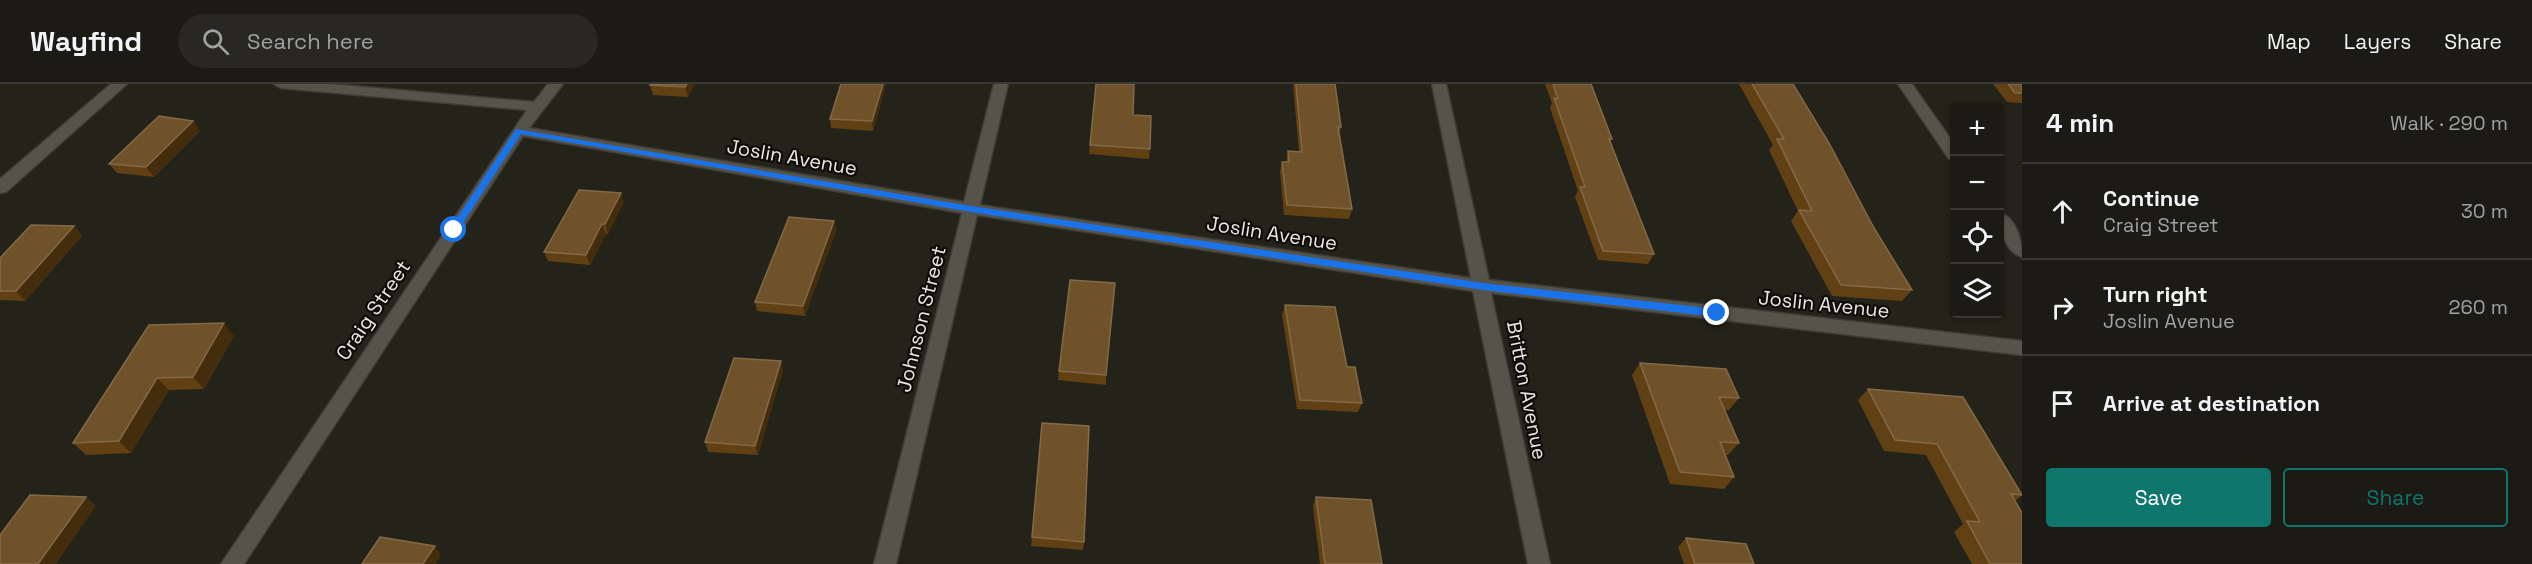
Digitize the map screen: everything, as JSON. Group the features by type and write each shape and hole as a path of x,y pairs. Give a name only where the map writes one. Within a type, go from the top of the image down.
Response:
{"street":[{"path":"0,188 120,84"},
{"path":"281,84 540,106"},
{"name":"Craig Street","path":"232,564 519,131 555,84"},
{"name":"Johnson Street","path":"885,564 1001,84"},
{"name":"Britton Avenue","path":"1439,84 1483,286 1539,564"},
{"path":"1905,84 1950,148"},
{"name":"Joslin Avenue","path":"519,131 971,209 1483,286 2022,348"},
{"path":"2004,225 2022,251"}],"building":[{"path":"651,84 687,84 685,87"},
{"path":"841,84 883,84 872,121 830,119"},
{"path":"1096,84 1134,84 1133,115 1151,116 1150,149 1090,145"},
{"path":"1296,84 1335,84 1341,127 1338,127 1352,209 1287,205 1282,162 1289,162 1288,151 1302,152"},
{"path":"1553,84 1591,84 1612,139 1609,139 1654,254 1603,251 1580,187 1585,187 1554,98 1558,99"},
{"path":"1752,84 1793,84 1829,143 1874,228 1912,290 1841,285 1799,210 1812,211 1777,139 1784,139"},
{"path":"2008,84 2022,84 2022,93 2015,93"},
{"path":"159,116 193,121 146,167 109,164"},
{"path":"579,190 621,193 586,255 544,252"},
{"path":"789,217 834,221 803,306 755,302"},
{"path":"31,225 74,226 16,291 0,291 0,258"},
{"path":"1070,280 1115,283 1106,375 1059,371"},
{"path":"1285,305 1335,307 1347,367 1355,367 1362,403 1300,400"},
{"path":"224,323 193,377 157,378 119,441 73,443 149,325"},
{"path":"734,358 781,361 755,446 705,442"},
{"path":"1640,363 1726,369 1739,398 1719,397 1739,443 1720,442 1734,477 1680,472"},
{"path":"1868,389 1963,397 2022,495 2011,494 2022,513 2022,564 1990,564 1967,521 1980,522 1937,444 1895,440"},
{"path":"1042,423 1089,426 1084,542 1032,537"},
{"path":"30,495 86,497 38,564 0,564 0,535"},
{"path":"1316,497 1371,500 1382,564 1325,564"},
{"path":"380,537 435,546 423,564 362,564"},
{"path":"1686,538 1746,544 1754,564 1695,564"}],"route":[{"path":"454,230 519,131 971,209 1483,286 1717,313"}]}
